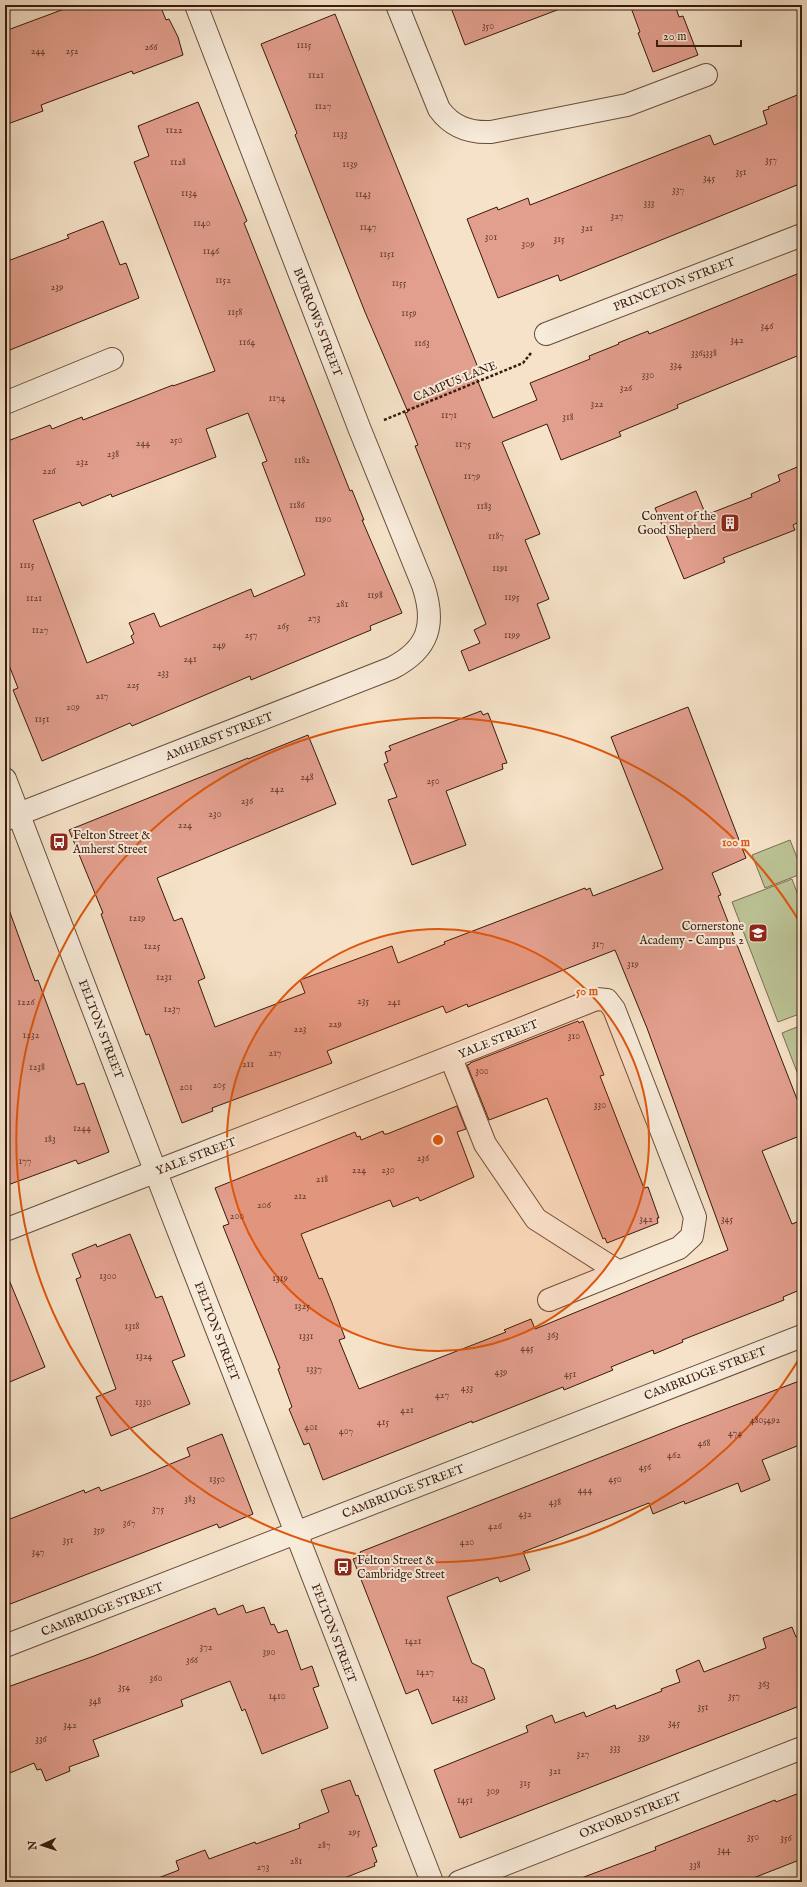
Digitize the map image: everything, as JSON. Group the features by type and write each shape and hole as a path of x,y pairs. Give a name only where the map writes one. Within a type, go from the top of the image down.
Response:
{"street":[{"name":"BURROWS STREET","path":"196,5 360,430 428,600 429,628 425,641"},
{"path":"397,5 439,108 445,118 453,124 470,131 491,132 627,105 706,75"},
{"name":"PRINCETON STREET","path":"546,334 802,235"},
{"path":"5,403 112,360"},
{"name":"AMHERST STREET","path":"12,817 392,668 411,657 425,641"},
{"name":"FELTON STREET","path":"5,779 12,817 155,1172 432,1882"},
{"name":"YALE STREET","path":"5,1230 451,1058 596,999 607,1000 614,1009 696,1217 692,1236 679,1248 549,1300"},
{"path":"451,1058 485,1144 536,1220 619,1272"},
{"name":"CAMBRIDGE STREET","path":"5,1646 802,1336"},
{"name":"OXFORD STREET","path":"458,1882 802,1748"}],"path":[{"name":"CAMPUS LANE","path":"360,430 523,363 546,334"}],"green space":[{"path":"790,840 802,870 802,876 801,874 765,888 752,855"},
{"path":"792,879 802,906 802,1013 778,1022 732,902"},
{"path":"802,1025 802,1085 782,1033"}],"building":[{"path":"75,5 160,5 166,20 169,19 178,37 183,55 133,74 132,71 41,105 43,111 5,125 5,31"},
{"path":"450,5 565,5 565,7 465,45"},
{"path":"630,5 675,5 679,17 683,16 698,55 653,72 638,33 640,32"},
{"path":"335,14 479,370 474,372 493,418 537,400 530,383 590,359 589,356 619,344 618,343 648,331 649,334 802,272 802,354 677,405 678,408 619,432 621,436 561,460 547,424 502,442 540,534 525,540 549,599 537,604 550,638 469,671 461,651 480,643 474,630 486,624 415,446 418,445 405,413 408,412 365,312 295,135 297,133 261,44"},
{"path":"802,93 802,183 560,281 558,275 498,298 467,219 497,207 498,210 528,198 530,205 710,135 714,145 767,124 763,111 769,109 768,107"},
{"path":"198,102 247,221 244,223 350,491 352,490 364,520 362,520 402,613 370,626 371,630 251,680 250,676 132,726 130,723 42,761 13,690 18,688 5,655 5,442 50,425 52,429 82,417 83,420 173,385 215,371 134,162 149,156 138,126","holes":["248,413 267,461 262,463 305,575 254,597 251,589 160,627 154,613 129,623 134,634 131,636 134,643 87,663 33,520 80,502 82,506 111,494 112,497 216,457 206,429"]},
{"path":"103,221 120,265 126,263 139,298 5,352 5,262 69,238 67,235"},
{"name":"Convent of the Good Shepherd","path":"802,465 802,533 797,523 793,525 795,530 723,558 725,562 684,579 655,508 696,491 706,515 752,497 751,494 780,481 778,475"},
{"path":"688,707 746,858 712,873 721,895 718,896 802,1112 802,1135 762,1151 792,1224 802,1220 802,1289 783,1297 784,1300 682,1340 683,1342 654,1354 653,1350 611,1367 613,1370 564,1390 563,1387 323,1480 309,1443 304,1445 289,1409 292,1407 278,1369 280,1368 223,1226 229,1224 215,1188 355,1132 357,1137 360,1136 361,1140 383,1131 384,1134 387,1134 457,1106 466,1129 457,1132 474,1177 420,1201 418,1197 393,1207 390,1200 301,1234 319,1279 322,1278 332,1303 345,1338 339,1340 359,1389 506,1332 504,1330 531,1319 535,1329 728,1250 647,1028 615,950 468,1007 467,1004 446,1013 443,1006 327,1051 332,1063 212,1108 213,1111 182,1123 149,1034 146,1035 101,914 103,913 69,830 308,735 336,804 157,878 174,921 182,918 205,978 198,981 215,1027 305,993 300,980 392,946 398,963 445,944 444,942 585,888 586,890 590,888 593,896 663,869 611,737"},
{"path":"481,711 483,715 488,713 507,763 502,764 503,769 446,791 466,845 412,865 388,800 397,797 384,764 388,762 385,752 391,750 389,746"},
{"path":"8,907 35,981 38,980 77,1085 84,1083 109,1152 78,1164 76,1160 5,1186 5,908"},
{"path":"578,1021 579,1023 583,1021 604,1075 600,1076 644,1188 648,1187 659,1218 657,1218 658,1223 607,1243 605,1238 603,1239 547,1098 489,1120 467,1065"},
{"path":"130,1234 156,1298 162,1296 185,1356 172,1361 190,1404 111,1436 96,1397 116,1389 76,1279 81,1277 72,1254 96,1244 97,1247"},
{"path":"5,1270 45,1367 5,1384"},
{"path":"802,1380 802,1444 762,1460 770,1480 741,1492 738,1483 685,1504 684,1501 653,1514 649,1503 523,1552 530,1570 500,1582 498,1577 447,1597 472,1663 484,1669 495,1699 432,1724 418,1689 406,1694 353,1559 362,1556 360,1552 680,1426"},
{"path":"222,1434 253,1514 219,1528 217,1524 5,1606 5,1521 84,1490 85,1493 99,1487 101,1491 146,1474 190,1456 187,1448"},
{"path":"243,1605 246,1613 264,1607 271,1625 274,1624 278,1633 287,1630 301,1670 312,1666 319,1686 313,1688 328,1728 262,1754 245,1709 242,1711 230,1681 181,1700 183,1706 93,1740 99,1756 69,1767 70,1771 46,1781 41,1769 37,1770 34,1763 5,1775 5,1688 94,1656 215,1608 218,1615"},
{"path":"792,1627 796,1637 802,1635 802,1705 460,1838 434,1770 528,1732 526,1726 552,1715 555,1723 584,1712 586,1717 615,1705 616,1709 662,1691 661,1689 680,1682 676,1670 699,1660 704,1672 766,1648 763,1638"},
{"path":"350,1780 356,1796 358,1795 377,1846 372,1848 377,1862 374,1863 375,1866 334,1882 154,1882 153,1880 179,1870 176,1861 205,1850 209,1859 255,1842 256,1844 300,1828 299,1824 329,1812 321,1790"},
{"path":"802,1792 802,1859 743,1882 577,1882 576,1880 656,1850 655,1847 775,1800 776,1802"}],"place":[{"name":"Convent of the Good Shepherd","path":"730,523"},
{"name":"Felton Street & Amherst Street","path":"59,842"},
{"name":"Cornerstone Academy - Campus 2","path":"758,933"},
{"name":"Felton Street & Cambridge Street","path":"343,1567"}]}
